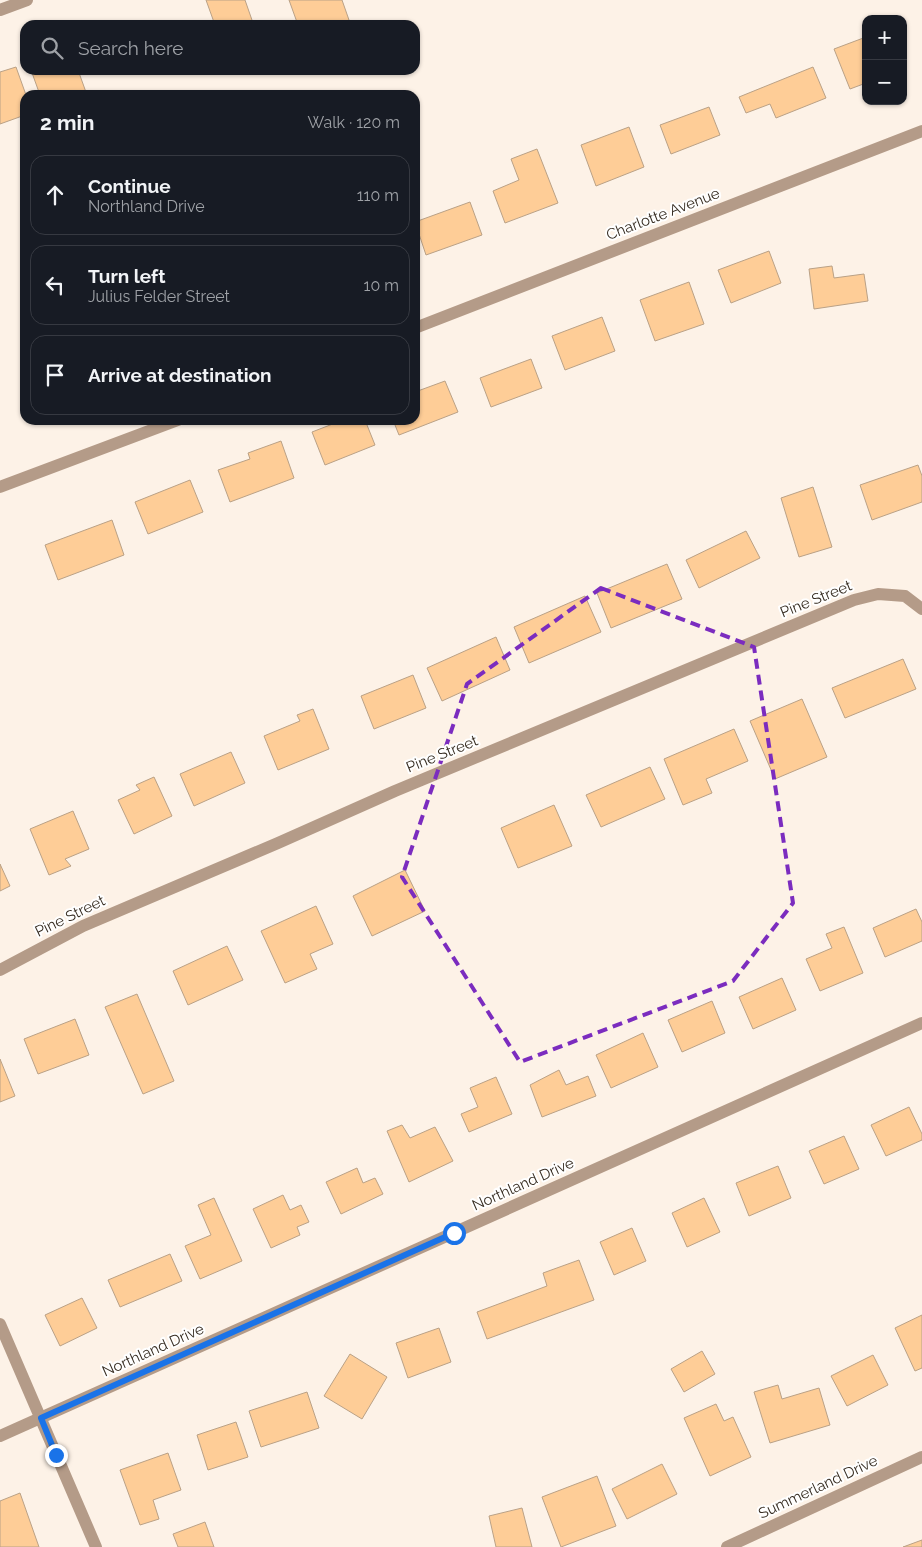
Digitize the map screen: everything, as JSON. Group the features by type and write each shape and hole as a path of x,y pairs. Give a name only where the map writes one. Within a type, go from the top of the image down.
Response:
{"street":[{"path":"0,10 27,0"},
{"name":"Charlotte Avenue","path":"420,326 922,131"},
{"path":"0,487 165,425"},
{"name":"Pine Street","path":"0,970 83,926 395,791 854,600 878,594 905,596 922,608"},
{"name":"Northland Drive","path":"0,1436 922,1023"},
{"path":"0,1324 96,1547"},
{"name":"Summerland Drive","path":"727,1547 922,1458"}],"highlighted area":[{"path":"601,588 754,647 793,903 733,981 520,1062 402,877 467,684"}],"building":[{"path":"206,0 245,0 252,20 213,20"},
{"path":"289,0 342,0 349,20 296,20"},
{"path":"862,38 862,84 850,89 834,49"},
{"path":"16,67 24,90 20,90 20,117 0,124 0,72"},
{"path":"813,67 826,98 776,118 770,104 746,113 739,97"},
{"path":"33,75 80,75 85,90 38,90"},
{"path":"709,107 720,135 671,154 660,125"},
{"path":"629,127 644,167 596,186 581,145"},
{"path":"537,149 558,203 505,223 493,191 519,180 511,159"},
{"path":"470,202 482,235 426,255 420,237 420,220"},
{"path":"769,251 781,283 731,303 718,270"},
{"path":"832,266 834,278 864,274 868,301 814,309 809,269"},
{"path":"689,282 704,324 655,341 640,300"},
{"path":"602,317 615,351 565,370 552,336"},
{"path":"531,359 542,388 491,407 480,378"},
{"path":"445,381 458,412 399,435 395,425 420,425 420,390"},
{"path":"330,425 367,425 375,445 325,465 312,432"},
{"path":"281,441 294,478 230,502 218,470 250,459 248,453"},
{"path":"918,465 922,476 922,502 872,520 860,485"},
{"path":"190,480 203,512 148,534 135,502"},
{"path":"813,487 832,547 799,557 781,498"},
{"path":"112,520 124,555 58,580 45,545"},
{"path":"746,531 760,558 699,588 686,560"},
{"path":"667,564 682,599 611,628 597,593"},
{"path":"585,596 601,632 529,663 514,627"},
{"path":"496,637 510,670 442,701 427,668"},
{"path":"903,659 916,689 845,718 832,688"},
{"path":"413,675 426,708 374,729 361,696"},
{"path":"802,699 827,757 775,779 750,721"},
{"path":"313,709 329,749 278,770 264,736 300,721 297,715"},
{"path":"734,729 748,761 706,779 712,793 683,805 664,759"},
{"path":"231,752 245,783 194,806 180,774"},
{"path":"650,767 665,799 601,827 586,795"},
{"path":"154,777 172,816 134,834 118,800 140,790 136,785"},
{"path":"554,805 572,846 518,868 501,828"},
{"path":"73,811 89,849 65,859 71,866 49,875 30,829"},
{"path":"0,864 10,886 0,891"},
{"path":"405,870 425,911 372,936 353,896"},
{"path":"316,906 333,944 310,954 317,969 285,983 261,931"},
{"path":"916,909 922,922 922,941 885,957 873,928"},
{"path":"844,927 863,973 820,991 806,959 832,948 826,934"},
{"path":"227,946 243,980 188,1005 173,971"},
{"path":"782,978 796,1010 753,1029 739,997"},
{"path":"137,994 174,1081 143,1094 105,1007"},
{"path":"712,1001 725,1033 682,1052 668,1020"},
{"path":"75,1019 89,1055 38,1074 24,1039"},
{"path":"643,1033 658,1067 611,1088 596,1055"},
{"path":"0,1059 15,1096 0,1102"},
{"path":"559,1070 566,1085 588,1076 596,1096 542,1117 530,1085"},
{"path":"496,1077 512,1114 469,1132 461,1114 478,1107 470,1088"},
{"path":"909,1107 922,1134 922,1140 886,1156 871,1125"},
{"path":"402,1125 410,1138 435,1127 453,1161 409,1182 387,1131"},
{"path":"844,1136 859,1169 824,1184 809,1151"},
{"path":"778,1166 791,1198 749,1216 736,1183"},
{"path":"357,1168 363,1183 375,1178 383,1194 341,1214 326,1182"},
{"path":"283,1195 290,1210 301,1205 309,1222 297,1227 300,1235 271,1248 253,1209"},
{"path":"214,1198 242,1261 200,1279 185,1246 211,1235 198,1205"},
{"path":"704,1198 720,1232 687,1247 672,1213"},
{"path":"632,1228 646,1261 614,1275 600,1242"},
{"path":"170,1254 182,1281 120,1307 108,1280"},
{"path":"579,1260 594,1300 487,1339 477,1312 547,1286 543,1273"},
{"path":"82,1298 97,1328 60,1346 45,1315"},
{"path":"922,1315 922,1368 915,1371 895,1328"},
{"path":"439,1328 451,1362 408,1378 396,1343"},
{"path":"702,1351 715,1374 684,1392 671,1369"},
{"path":"350,1354 387,1377 362,1419 324,1396"},
{"path":"873,1355 888,1385 847,1406 831,1376"},
{"path":"778,1385 782,1399 819,1388 830,1425 770,1443 754,1392"},
{"path":"307,1392 319,1428 261,1447 249,1411"},
{"path":"716,1404 724,1421 733,1417 751,1457 710,1476 684,1418"},
{"path":"236,1422 248,1457 208,1470 197,1435"},
{"path":"168,1453 181,1490 153,1500 159,1519 140,1525 120,1470"},
{"path":"662,1464 677,1494 627,1519 612,1489"},
{"path":"597,1476 616,1526 561,1547 542,1497"},
{"path":"20,1493 39,1547 0,1547 0,1501"},
{"path":"522,1508 532,1547 496,1547 489,1516"},
{"path":"205,1522 214,1547 178,1547 173,1534"},
{"path":"922,1540 922,1547 903,1547"}],"route":[{"path":"56,1455 41,1418 454,1233"}]}
